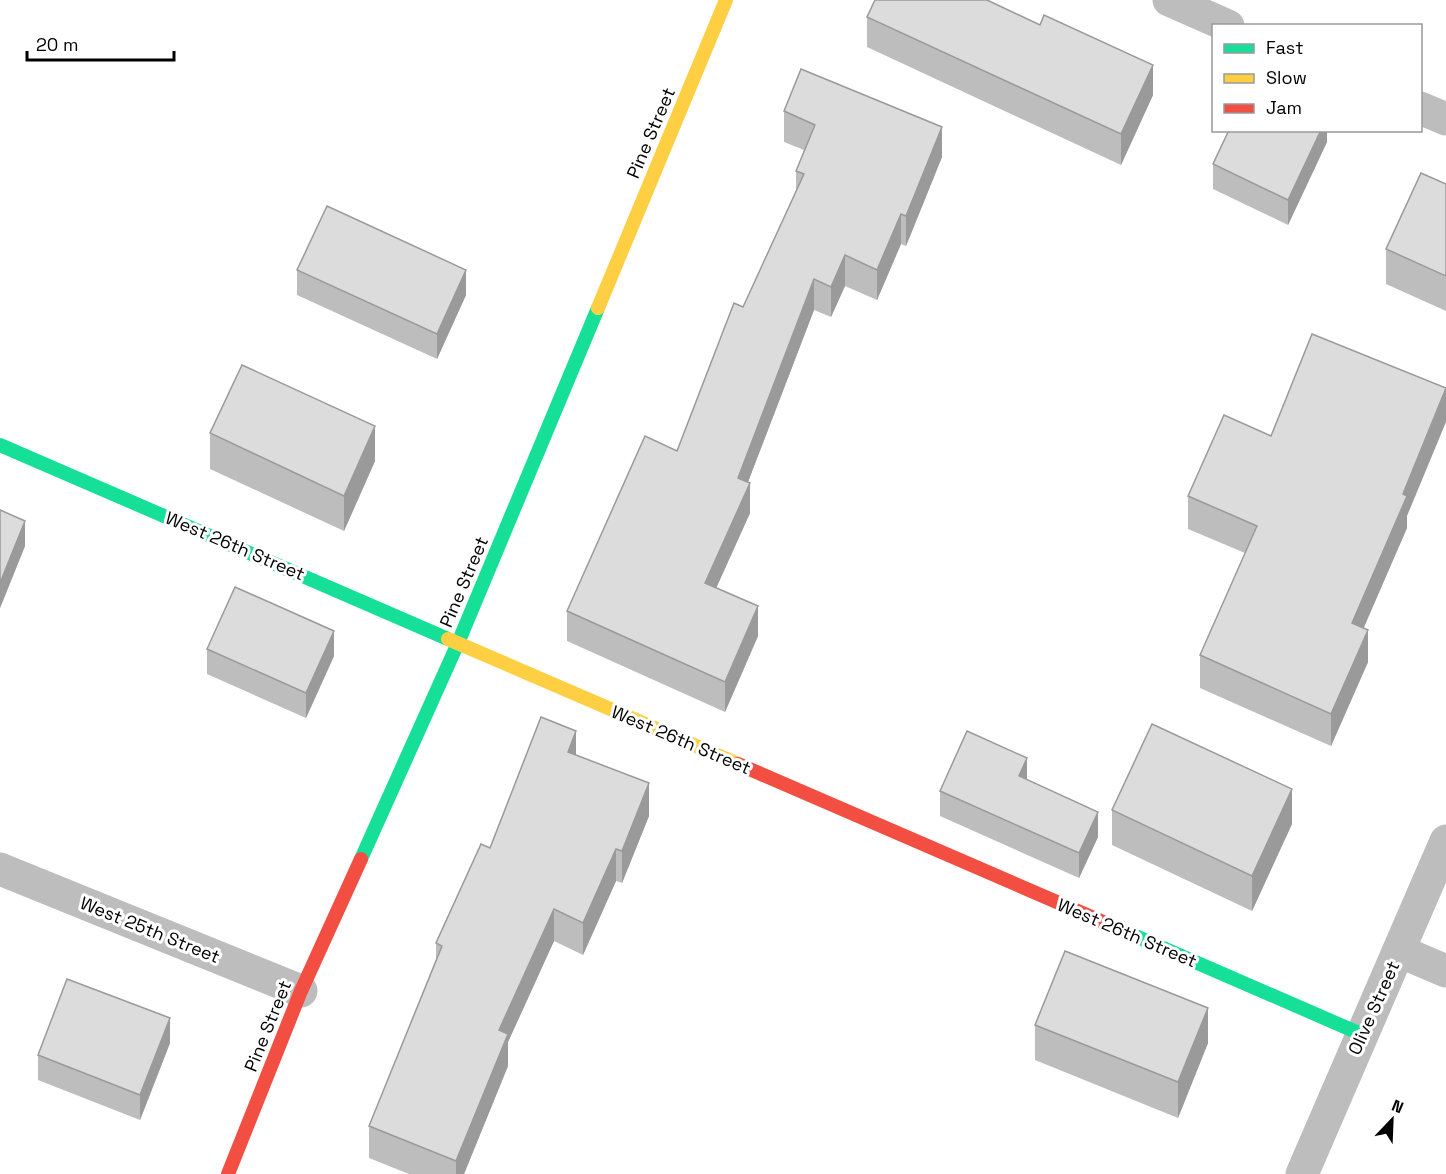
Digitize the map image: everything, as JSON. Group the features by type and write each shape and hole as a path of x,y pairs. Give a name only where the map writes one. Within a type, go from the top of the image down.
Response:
{"street":[{"name":"Pine Street","path":"228,1174 301,991 458,643 726,0"},
{"path":"1169,0 1223,24"},
{"path":"1422,109 1446,119"},
{"name":"West 26th Street","path":"0,445 1361,1034"},
{"name":"Olive Street","path":"1302,1174 1446,841"},
{"name":"West 25th Street","path":"0,868 301,991"},
{"path":"1399,951 1446,971"}],"building":[{"path":"875,0 987,0 1040,25 1044,15 1153,65 1121,134 867,17"},
{"path":"801,69 942,127 906,216 901,214 877,270 845,255 831,287 814,279 738,478 750,483 705,583 758,606 725,682 567,611 645,436 677,451 734,303 743,307 804,174 796,171 815,125 784,111"},
{"path":"1228,132 1320,132 1288,200 1213,164"},
{"path":"1421,173 1446,184 1446,276 1386,249"},
{"path":"327,206 466,270 437,334 297,270"},
{"path":"1312,334 1446,388 1403,494 1407,496 1352,623 1368,630 1331,714 1200,655 1257,526 1188,496 1224,415 1271,436"},
{"path":"242,365 375,426 344,496 210,433"},
{"path":"0,510 25,521 0,583"},
{"path":"235,587 334,631 306,693 207,649"},
{"path":"541,717 576,731 568,752 649,783 622,851 616,849 583,923 554,909 499,1030 508,1034 456,1161 369,1126 442,946 436,943 481,844 490,848"},
{"path":"1152,724 1292,789 1252,876 1112,810"},
{"path":"967,731 1027,758 1019,776 1098,812 1079,853 940,791"},
{"path":"1065,951 1208,1008 1178,1082 1035,1025"},
{"path":"67,979 170,1018 140,1095 38,1055"}],"traffic: fast":[{"path":"361,859 458,643 598,308"},
{"path":"0,445 448,639"},
{"path":"1117,928 1361,1034"}],"traffic: slow":[{"path":"598,308 726,0"},
{"path":"448,639 738,764"}],"traffic: jam":[{"path":"738,764 1117,928"},
{"path":"228,1174 301,991 361,859"}]}
